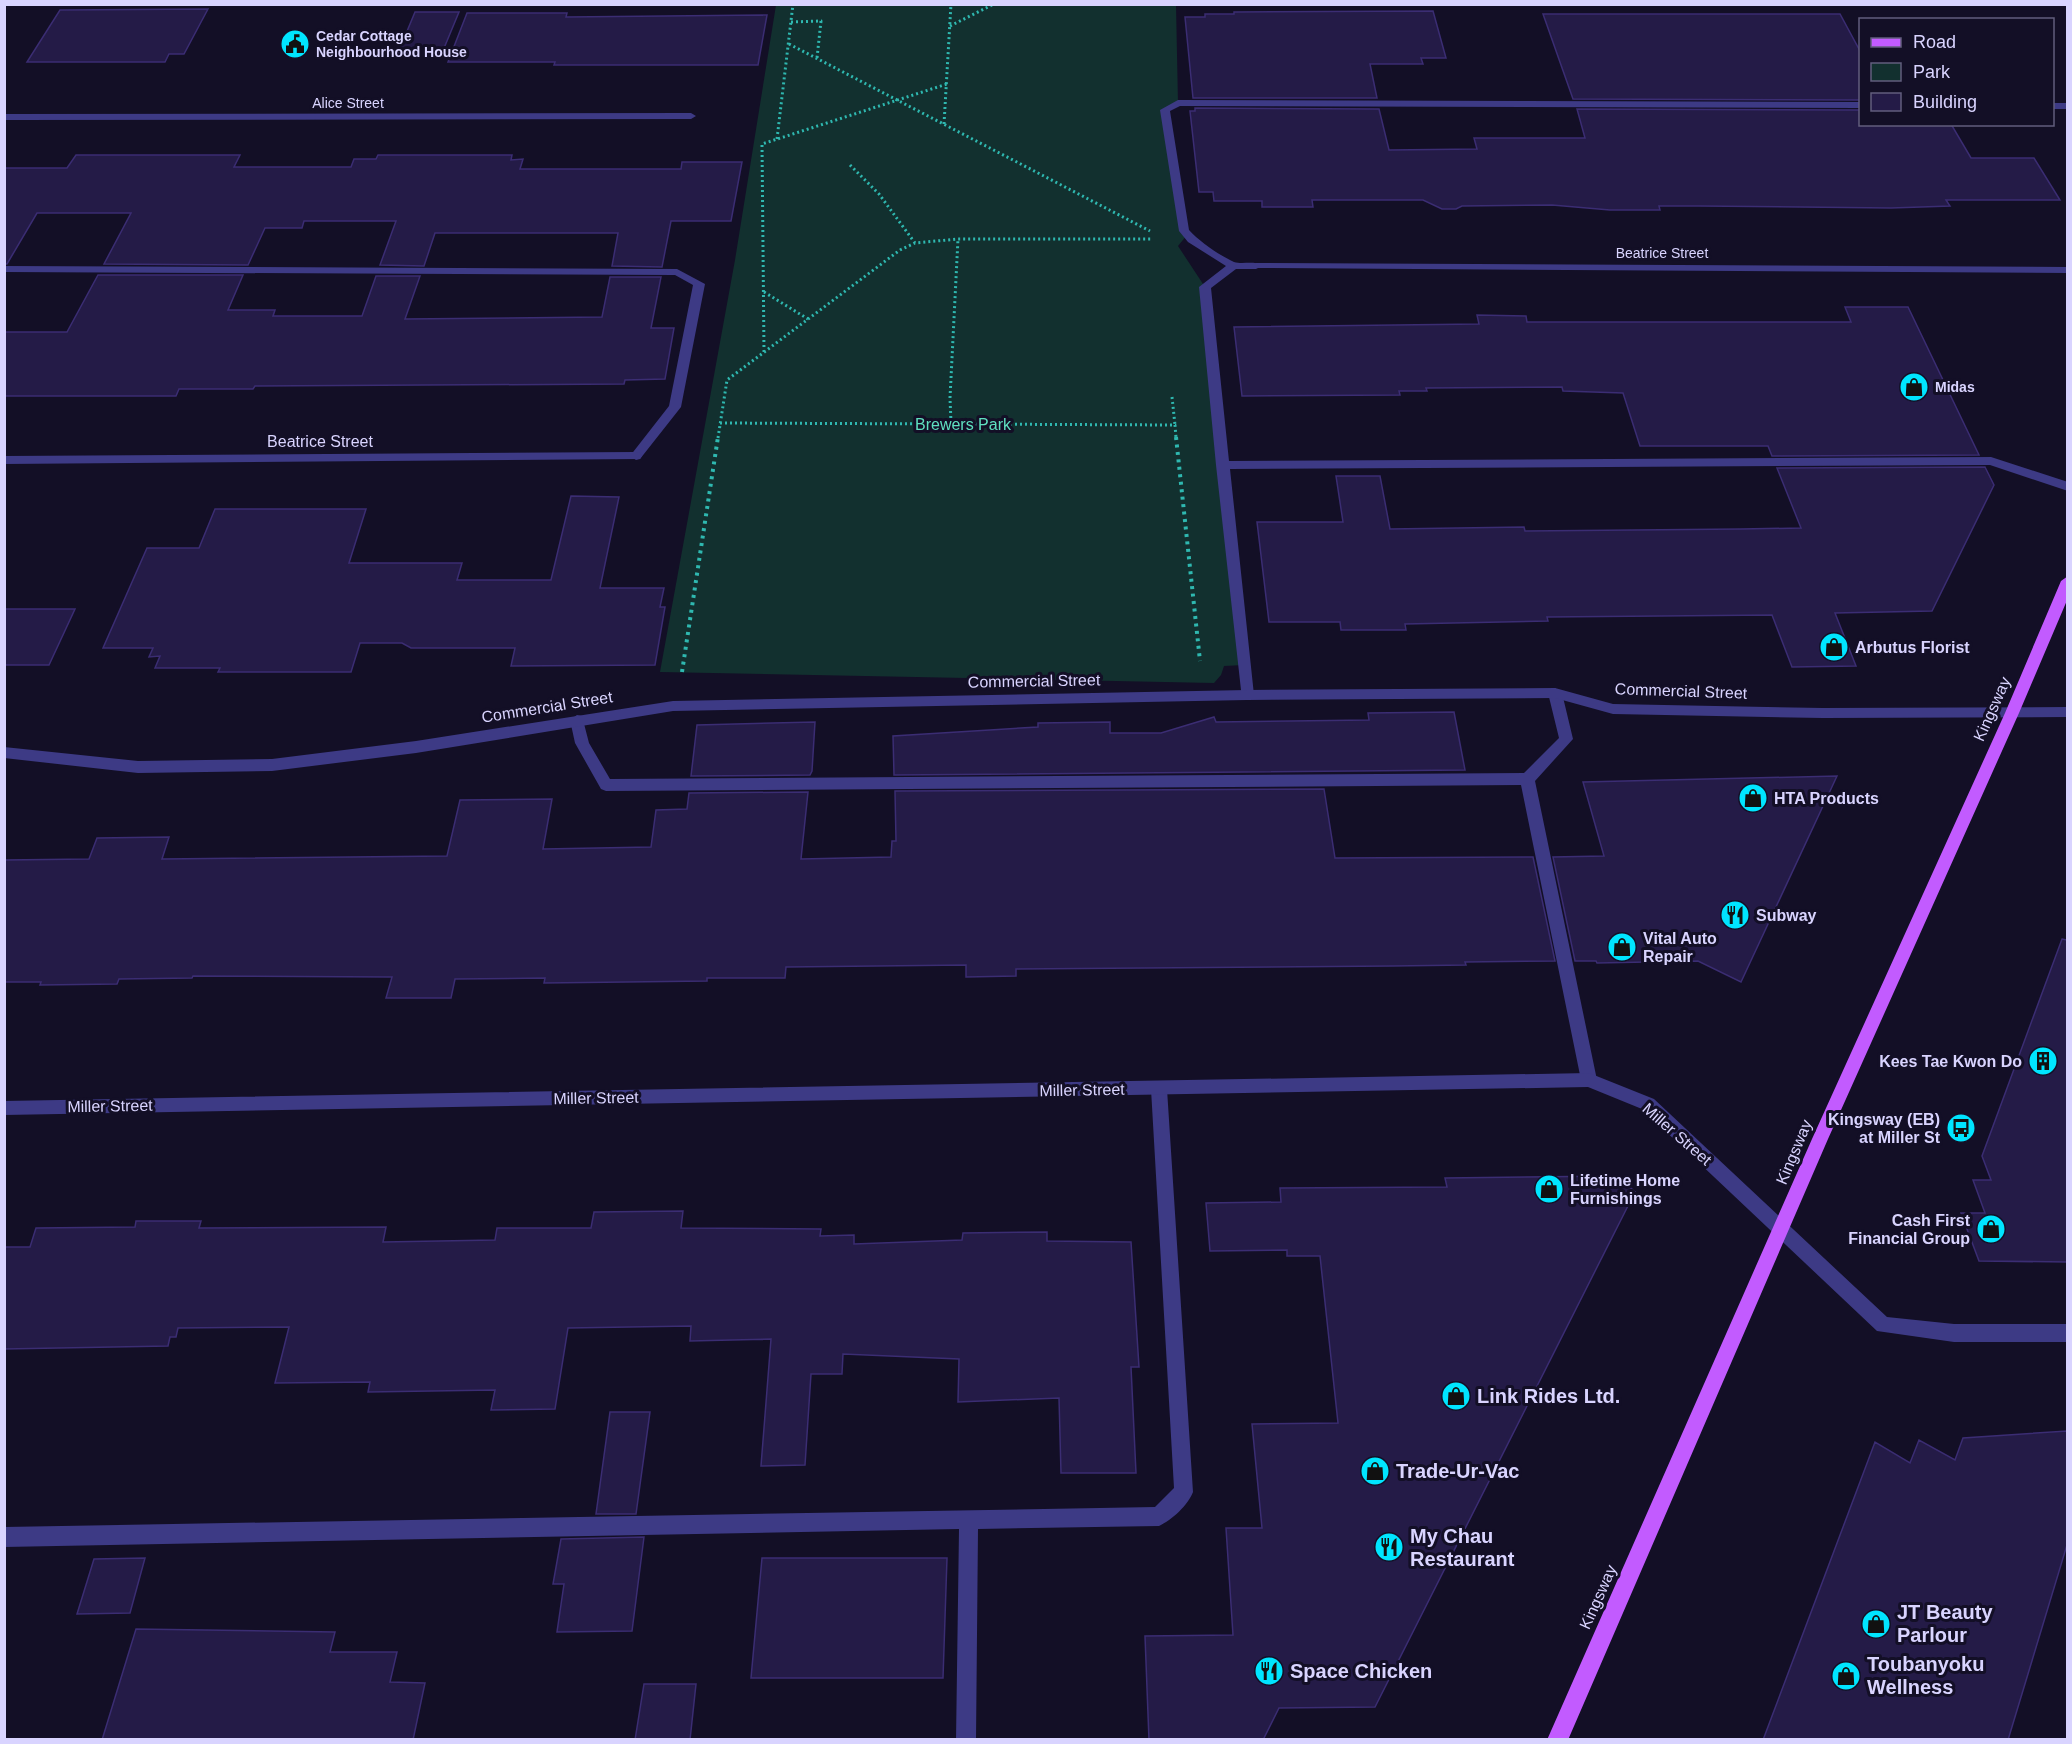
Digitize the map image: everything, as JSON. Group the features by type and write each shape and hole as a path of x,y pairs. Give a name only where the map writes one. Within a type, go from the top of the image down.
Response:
{"main road":[{"name":"Kingsway","path":"1557,1740 2012,713 2067,581"}],"street":[{"path":"1247,695 1205,287 1233,266 1192,240 1184,231 1165,110 1178,102 1859,105"},
{"name":"Alice Street","path":"4,117 691,116"},
{"name":"Beatrice Street","path":"1233,266 2067,270"},
{"name":"Beatrice Street","path":"4,269 677,272 699,284 675,407 636,456 4,460"},
{"path":"1222,465 1991,461 2067,487"},
{"path":"577,720 582,743 606,784 1527,779 1566,739 1555,693"},
{"name":"Commercial Street","path":"4,752 138,767 272,765 416,747 673,706 1247,695 1555,693 1613,709 2067,712"},
{"path":"1527,779 1589,1080"},
{"name":"Miller Street","path":"4,1108 1589,1080 1648,1104 1883,1325 1954,1333 2067,1333"},
{"path":"4,1537 1159,1516 1184,1492 1159,1089"},
{"path":"966,1740 969,1520"}],"path":[{"path":"777,139 793,4"},
{"path":"944,124 951,4"},
{"path":"950,27 994,4"},
{"path":"791,22 821,21 817,58"},
{"path":"789,44 1166,239"},
{"path":"764,352 762,144 947,84"},
{"path":"850,165 879,194 915,243"},
{"path":"682,674 727,380 900,250 915,243 958,239 1192,240"},
{"path":"951,423 950,398 958,239"},
{"path":"764,291 808,320"},
{"path":"1172,397 1201,664"},
{"path":"720,423 1175,425"}],"green space":[{"name":"Brewers Park","path":"776,5 1176,5 1178,103 1165,110 1187,235 1178,246 1205,287 1244,665 1224,666 1221,675 1214,683 660,672 735,260"}],"building":[{"path":"208,9 184,54 169,54 165,62 27,62 60,10"},
{"path":"1433,11 1446,58 1421,58 1423,64 1370,64 1377,98 1193,98 1185,17 1205,17 1205,14 1234,14 1234,12"},
{"path":"415,12 459,12 442,53 398,53"},
{"path":"467,13 567,13 566,17 767,15 758,65 554,65 555,62 448,62"},
{"path":"1543,14 1840,14 1859,49 1859,100 1573,99"},
{"path":"1195,108 1379,109 1389,150 1477,149 1474,138 1585,138 1577,109 1859,110 1859,126 1952,126 1971,158 2034,158 2060,200 1946,200 1950,206 1891,208 1659,206 1660,210 1610,210 1552,205 1462,206 1456,209 1442,209 1423,200 1312,200 1313,207 1262,207 1262,201 1214,201 1213,192 1199,192 1190,111 1195,111"},
{"path":"76,155 240,155 234,167 351,167 354,159 376,159 378,155 512,155 511,160 523,159 520,169 681,169 682,162 742,162 731,221 671,221 662,267 612,266 618,233 435,233 424,266 380,265 396,221 304,221 302,228 265,228 248,265 104,264 131,213 37,213 7,264 4,264 4,168 67,168"},
{"path":"98,275 243,275 228,310 275,310 273,316 362,316 376,276 420,276 405,319 602,317 610,277 661,277 651,328 674,328 665,379 625,380 624,384 255,386 253,389 179,389 176,396 4,396 4,332 67,332"},
{"path":"1845,307 1908,307 1979,455 1772,456 1768,446 1640,446 1623,393 1563,391 1562,387 1426,388 1427,391 1399,391 1400,395 1242,396 1234,327 1479,324 1477,315 1526,316 1527,322 1851,322"},
{"path":"1985,467 1994,485 1932,611 1835,613 1856,666 1792,667 1772,615 1547,617 1548,621 1405,624 1406,630 1341,630 1340,622 1269,622 1257,522 1343,522 1336,476 1380,476 1390,529 1524,527 1525,531 1741,529 1801,528 1777,468"},
{"path":"571,496 619,497 600,588 664,588 660,607 665,607 655,665 511,666 515,648 411,648 402,643 360,643 351,672 218,672 220,668 155,668 160,656 149,657 153,648 103,648 147,548 199,548 215,509 366,509 349,563 462,563 457,580 551,580"},
{"path":"4,609 75,609 49,665 4,665"},
{"path":"1454,712 1465,770 894,775 893,736 1038,727 1038,723 1110,722 1110,733 1161,733 1214,717 1216,722 1369,720 1368,713"},
{"path":"815,722 810,775 691,776 697,725"},
{"path":"1837,776 1741,982 1698,961 1597,963 1596,961 1575,961 1553,857 1604,856 1583,782"},
{"path":"1324,789 1335,858 1533,857 1555,961 1465,962 1466,965 1016,969 1016,976 966,977 966,965 786,967 785,978 707,978 707,981 544,983 545,978 455,979 451,998 386,998 392,977 193,976 192,978 119,979 117,984 40,985 41,982 4,982 4,860 89,859 97,838 169,837 162,859 447,856 460,800 552,799 543,849 651,847 656,810 687,809 689,793 808,792 801,859 891,857 892,841 896,841 895,791"},
{"path":"2062,939 2067,940 2067,1262 1979,1261 1961,1213 1985,1213 1973,1180 1991,1180 1982,1156"},
{"path":"1618,1176 1635,1192 1375,1707 1279,1708 1263,1740 1149,1740 1145,1636 1233,1635 1226,1528 1262,1528 1252,1424 1338,1423 1320,1256 1287,1256 1287,1250 1210,1251 1206,1203 1281,1202 1280,1188 1447,1187 1445,1178"},
{"path":"683,1211 681,1228 821,1229 820,1236 854,1235 854,1244 962,1240 963,1233 1047,1232 1047,1241 1131,1242 1139,1367 1131,1367 1136,1473 1061,1473 1059,1398 958,1402 959,1359 843,1354 842,1374 811,1374 805,1465 761,1466 771,1339 690,1341 691,1326 568,1328 555,1409 491,1410 495,1390 368,1392 370,1382 275,1383 289,1327 178,1328 176,1337 170,1337 168,1346 4,1349 4,1247 30,1247 36,1228 135,1227 136,1221 201,1221 199,1228 386,1227 383,1242 495,1240 497,1228 591,1228 594,1212"},
{"path":"610,1412 650,1412 636,1514 596,1514"},
{"path":"2067,1431 2067,1545 2008,1740 1763,1740 1875,1442 1910,1463 1919,1440 1955,1460 1963,1438"},
{"path":"644,1537 632,1631 557,1632 564,1584 553,1584 561,1539"},
{"path":"145,1558 130,1613 77,1614 94,1559"},
{"path":"762,1558 947,1558 943,1678 751,1678"},
{"path":"136,1629 335,1632 330,1652 397,1652 390,1682 425,1683 413,1740 102,1740"},
{"path":"644,1684 696,1684 690,1740 635,1740"}],"place":[{"name":"Cedar Cottage Neighbourhood House","path":"295,44"},
{"name":"Midas","path":"1914,387"},
{"name":"Arbutus Florist","path":"1834,647"},
{"name":"HTA Products","path":"1753,798"},
{"name":"Subway","path":"1735,915"},
{"name":"Vital Auto Repair","path":"1622,947"},
{"name":"Kees Tae Kwon Do","path":"2043,1061"},
{"name":"Kingsway (EB) at Miller St","path":"1961,1128"},
{"name":"Lifetime Home Furnishings","path":"1549,1189"},
{"name":"Cash First Financial Group","path":"1991,1229"},
{"name":"Link Rides Ltd.","path":"1456,1396"},
{"name":"Trade-Ur-Vac","path":"1375,1471"},
{"name":"My Chau Restaurant","path":"1389,1547"},
{"name":"JT Beauty Parlour","path":"1876,1624"},
{"name":"Space Chicken","path":"1269,1671"},
{"name":"Toubanyoku Wellness","path":"1846,1676"}]}
